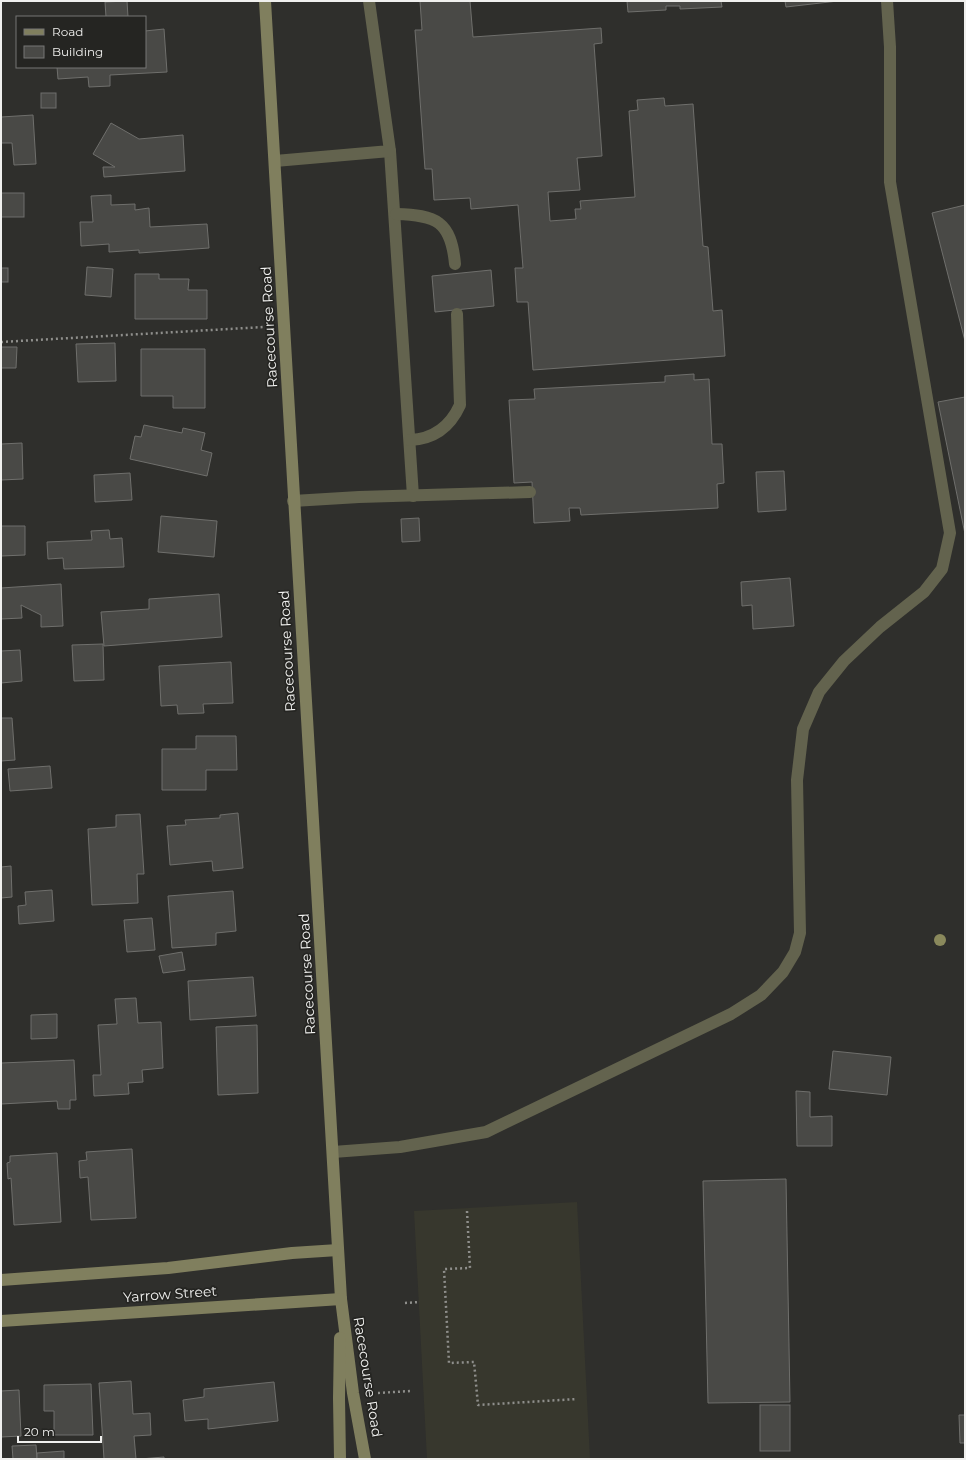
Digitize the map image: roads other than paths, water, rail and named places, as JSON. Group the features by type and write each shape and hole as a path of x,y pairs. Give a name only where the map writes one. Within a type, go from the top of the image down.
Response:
{"street":[{"name":"Racecourse Road","path":"265,1 293,501 341,1299 353,1393 365,1459"},
{"path":"369,1 390,151 396,214 413,496"},
{"path":"333,1152 400,1147 486,1132 731,1014 761,995 783,972 795,952 800,933 797,780 803,729 819,692 844,661 880,627 924,592 942,569 950,533 890,182 890,47 887,1"},
{"path":"275,161 390,151"},
{"path":"396,214 421,215 441,224 450,237 454,249 455,264"},
{"path":"410,440 430,437 438,432 455,415 460,405 457,314"},
{"path":"293,501 530,492"},
{"name":"Yarrow Street","path":"1,1280 168,1268 292,1253 338,1250"},
{"name":"Racecourse Road","path":"340,1459 339,1398 341,1299"},
{"name":"Yarrow Street","path":"1,1320 341,1299"}]}
